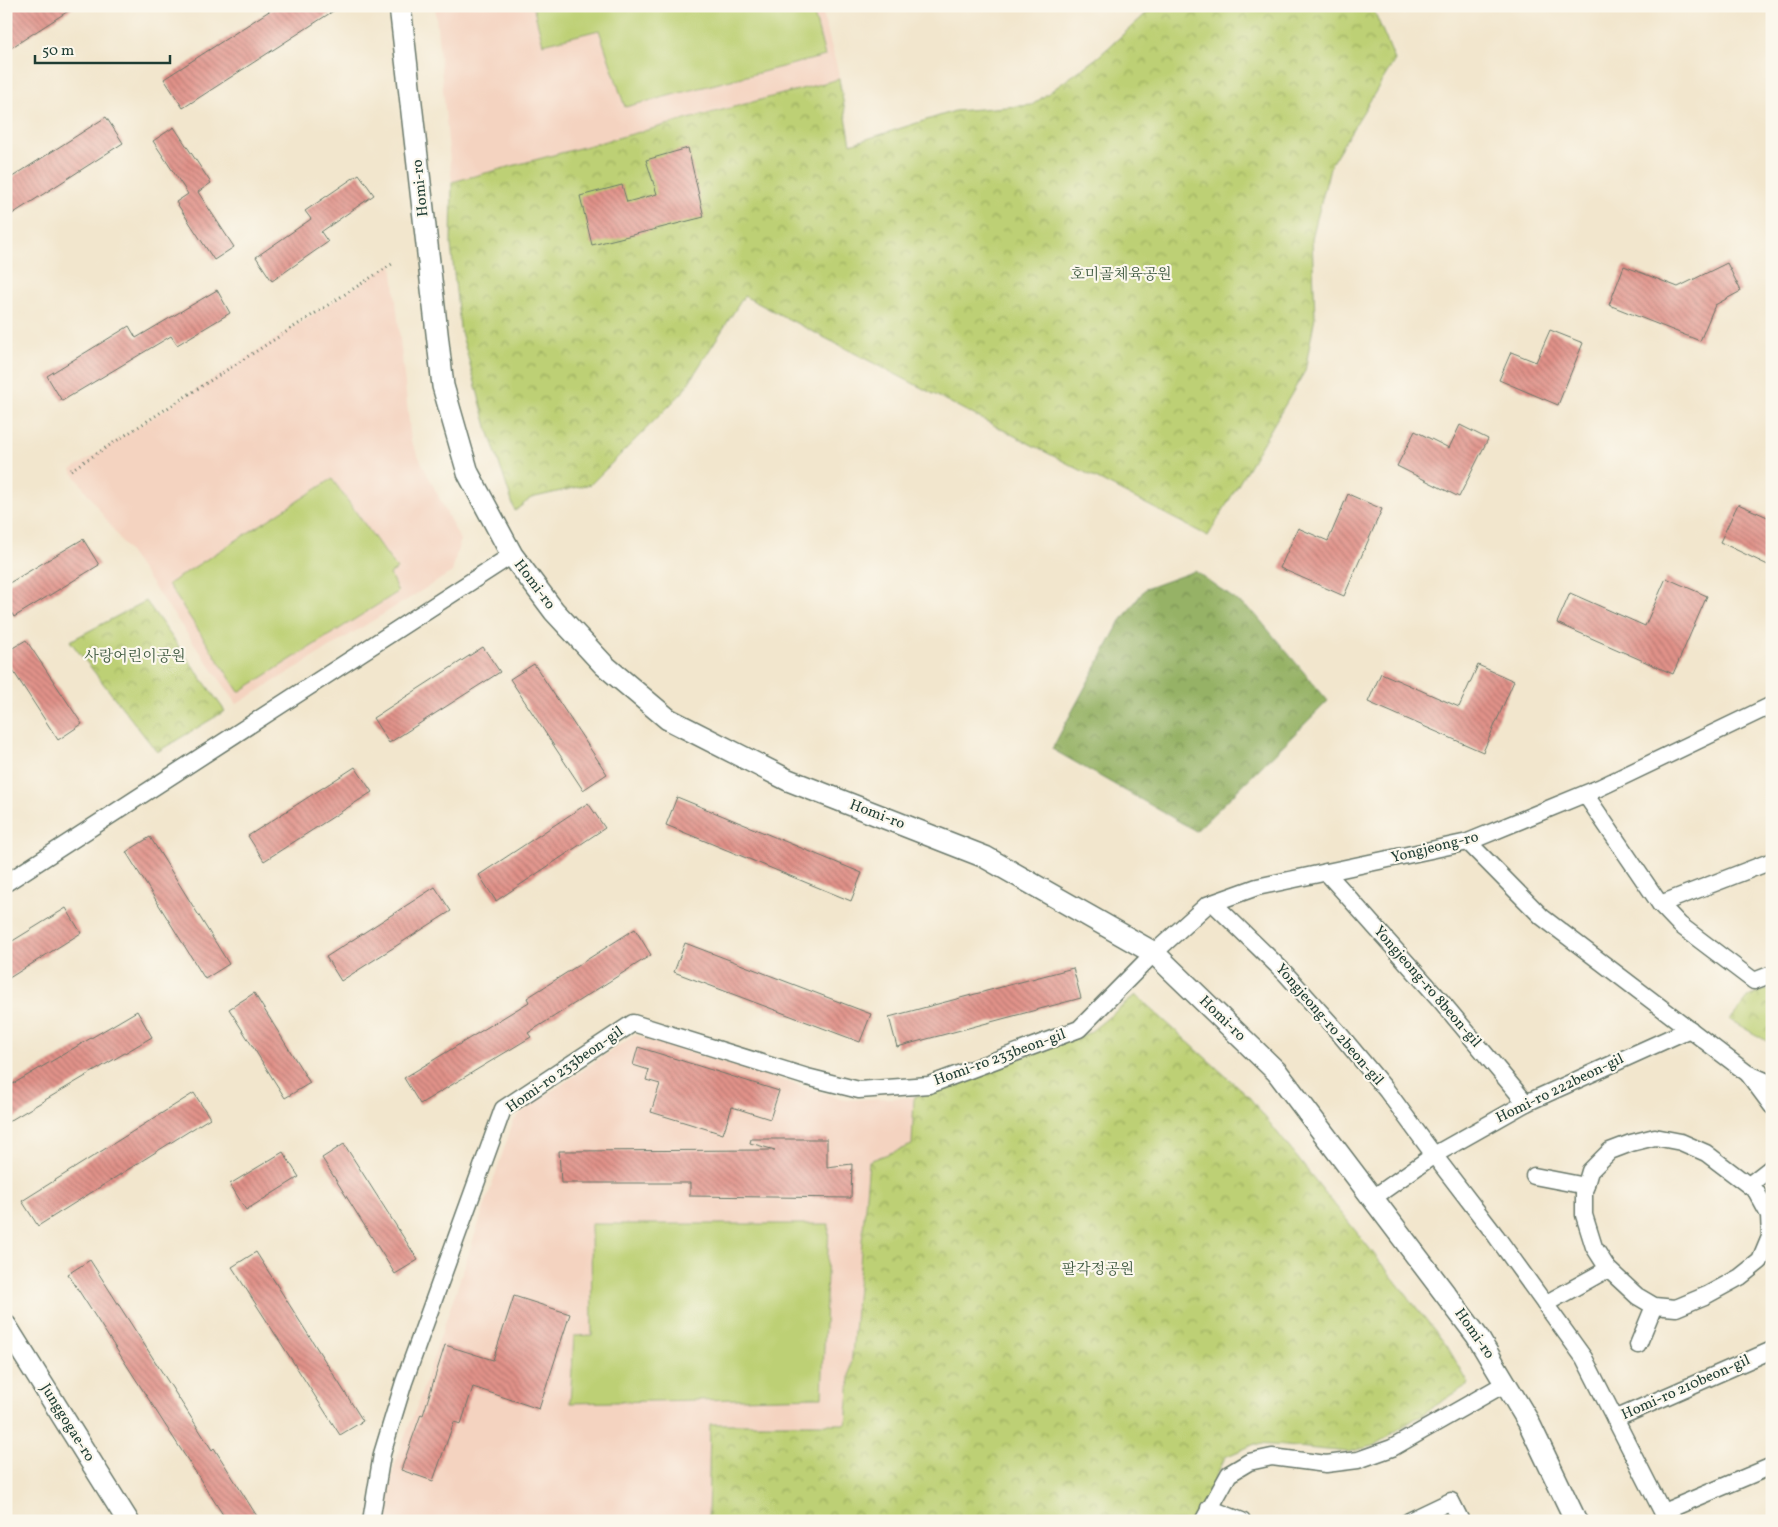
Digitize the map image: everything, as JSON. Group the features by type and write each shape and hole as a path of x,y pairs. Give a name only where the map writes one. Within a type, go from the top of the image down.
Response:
{"street":[{"name":"Homi-ro","path":"400,6 443,386 468,473 512,555 554,611 604,665 668,719 788,780 984,857 1154,953 1277,1072 1477,1336 1528,1421 1576,1521"},
{"path":"6,884 512,555"},
{"name":"Yongjeong-ro","path":"1154,953 1207,906 1213,903 1257,887 1468,842 1585,794 1772,705"},
{"path":"1585,794 1660,904 1680,925 1754,981 1772,974"},
{"path":"1468,842 1542,917 1747,1073 1772,1084"},
{"path":"1660,904 1772,860"},
{"name":"Yongjeong-ro 8beon-gil","path":"1326,872 1441,1000 1526,1103"},
{"name":"Yongjeong-ro 2beon-gil","path":"1213,903 1286,974 1338,1032 1387,1090 1434,1155"},
{"name":"Homi-ro 233beon-gil","path":"371,1521 382,1454 404,1382 503,1110 633,1022 807,1077 859,1090 929,1085 1079,1028 1154,953"},
{"name":"Homi-ro 222beon-gil","path":"1373,1198 1434,1155 1526,1103 1690,1029"},
{"path":"1747,1073 1772,1106"},
{"path":"1655,1137 1682,1142 1706,1153 1756,1191 1769,1215 1771,1238 1760,1261 1740,1277 1676,1308 1654,1306 1637,1296 1608,1269 1594,1247 1584,1215 1586,1186 1590,1171 1610,1151 1655,1137"},
{"path":"1434,1155 1545,1304 1608,1269"},
{"path":"1749,1185 1772,1167"},
{"path":"1534,1176 1586,1186"},
{"name":"Homi-ro 210beon-gil","path":"1545,1304 1584,1358 1615,1419 1772,1350"},
{"path":"1638,1345 1654,1306"},
{"name":"Junggogae-ro","path":"6,1326 128,1521"},
{"path":"1242,1521 1206,1515 1229,1474 1249,1462 1272,1457 1326,1464 1358,1460 1392,1448 1506,1383"},
{"path":"1615,1419 1665,1516 1772,1466"},
{"path":"1409,1521 1451,1501 1461,1521"}],"path":[{"path":"71,470 392,264"}],"shaded area":[{"path":"435,6 821,6 840,79 452,182"},
{"path":"392,264 411,441 460,540 452,572 237,704 71,470"},
{"path":"635,1035 846,1100 914,1097 912,1145 869,1161 846,1424 710,1425 708,1521 387,1521 390,1480 513,1122 522,1111"}],"green space":[{"path":"533,6 812,6 825,56 625,107 599,30 543,44"},
{"name":"호미골체육공원","path":"1151,6 1372,6 1395,60 1331,164 1312,238 1315,316 1305,371 1208,536 744,296 682,393 591,484 531,498 515,511 488,430 460,328 451,245 452,182 839,79 851,144 955,111 1032,105 1098,57 1150,10"},
{"path":"332,479 397,569 390,574 398,592 239,692 168,584"},
{"path":"1195,571 1254,613 1328,701 1196,831 1052,749 1120,622 1145,589"},
{"name":"사랑어린이공원","path":"146,601 225,711 157,752 70,641"},
{"path":"1772,987 1772,1044 1730,1020 1750,996"},
{"name":"팔각정공원","path":"1136,995 1249,1097 1447,1346 1469,1384 1373,1446 1348,1452 1255,1444 1225,1457 1196,1521 708,1521 710,1424 846,1424 869,1161 912,1145 914,1097 1089,1033"},
{"path":"591,1224 829,1224 822,1397 570,1403 574,1336 592,1335"}],"building":[{"path":"13,6 76,6 6,51 6,11"},
{"path":"277,6 341,6 183,108 164,79"},
{"path":"106,117 123,143 6,218 6,181"},
{"path":"174,127 211,183 198,192 234,247 214,260 176,202 188,194 153,141"},
{"path":"688,148 704,217 592,245 580,196 622,185 627,202 657,194 646,160"},
{"path":"359,174 374,195 321,232 328,242 272,281 256,257 311,219 305,211"},
{"path":"1727,263 1741,291 1715,305 1700,341 1609,305 1624,266 1678,287"},
{"path":"217,290 230,313 177,345 171,336 62,401 47,376 129,326 136,338"},
{"path":"1550,330 1583,343 1558,405 1499,380 1511,352 1536,362"},
{"path":"1460,425 1488,439 1459,497 1397,466 1415,431 1449,448"},
{"path":"1348,494 1382,509 1344,596 1280,568 1298,528 1328,541"},
{"path":"1738,504 1772,519 1772,567 1720,542"},
{"path":"83,539 99,565 14,617 6,604 6,585"},
{"path":"1666,578 1707,596 1673,674 1557,623 1570,593 1645,626"},
{"path":"26,640 82,724 58,740 6,660 6,652"},
{"path":"483,647 500,672 389,743 373,718"},
{"path":"534,664 607,774 583,790 510,679"},
{"path":"1478,665 1514,681 1483,752 1368,702 1381,673 1459,707"},
{"path":"355,767 372,792 264,861 248,836"},
{"path":"677,797 862,873 851,901 666,825"},
{"path":"588,803 605,828 496,901 479,875"},
{"path":"150,837 229,964 205,979 126,852"},
{"path":"435,887 451,911 341,981 326,957"},
{"path":"66,908 81,933 6,980 6,945"},
{"path":"635,929 651,955 528,1033 531,1037 420,1104 404,1078 529,1002 527,998"},
{"path":"685,943 871,1014 860,1042 674,972"},
{"path":"1073,968 1081,998 897,1047 889,1017"},
{"path":"254,993 310,1083 285,1098 229,1009"},
{"path":"137,1011 152,1037 6,1123 6,1088"},
{"path":"638,1047 779,1091 770,1119 732,1107 723,1134 651,1112 660,1084 646,1080 649,1070 633,1065"},
{"path":"194,1093 210,1118 38,1226 22,1201"},
{"path":"751,1139 827,1139 827,1167 852,1164 851,1198 690,1196 690,1183 561,1183 559,1151 775,1150 750,1143"},
{"path":"344,1144 418,1260 395,1274 322,1158"},
{"path":"283,1152 299,1177 246,1210 230,1184"},
{"path":"256,1252 363,1421 340,1435 232,1267"},
{"path":"90,1260 260,1521 227,1521 68,1274"},
{"path":"514,1296 570,1314 539,1409 473,1387 461,1424 454,1422 433,1481 401,1470 421,1414 423,1415 445,1345 493,1360"}]}
